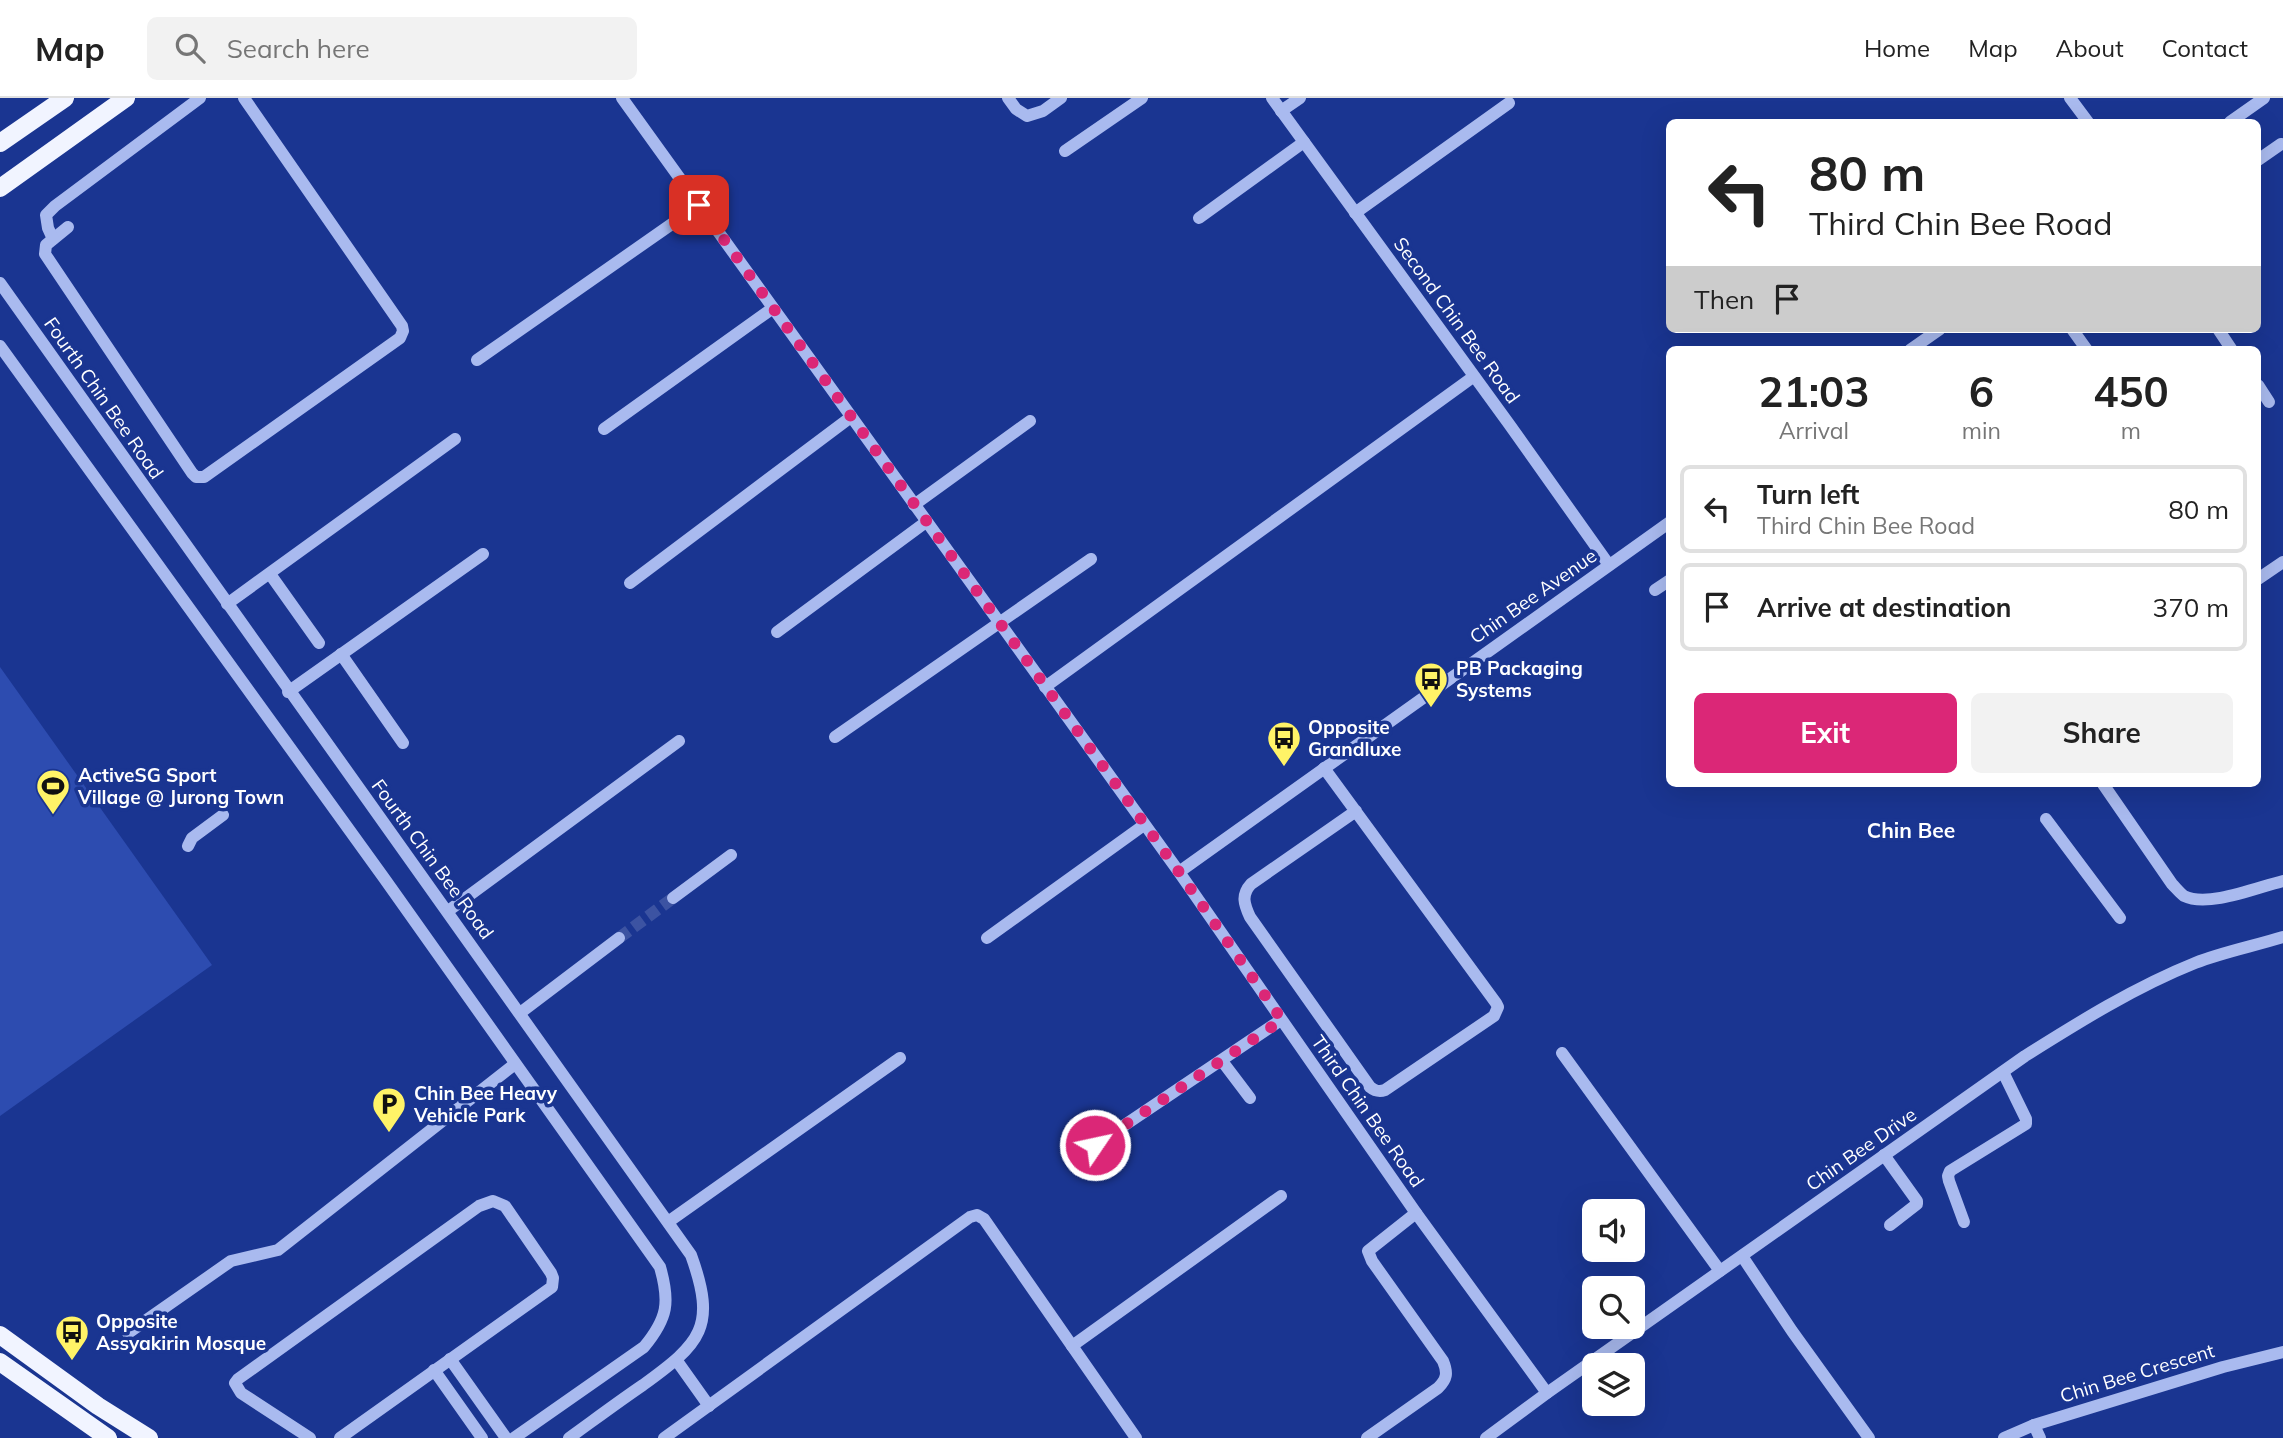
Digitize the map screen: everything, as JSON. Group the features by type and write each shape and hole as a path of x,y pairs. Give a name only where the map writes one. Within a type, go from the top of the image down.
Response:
{"main road":[{"path":"0,143 65,98"},
{"path":"0,188 126,98"},
{"path":"0,1335 98,1406 149,1438"},
{"path":"0,1362 108,1438"}],"street":[{"path":"53,239 47,228 46,215 55,206 200,98"},
{"path":"68,227 44,248 47,258 196,477 204,477 400,338 402,326 244,98"},
{"name":"Third Chin Bee Road","path":"622,98 1179,872 1416,1213 1547,1393"},
{"path":"1008,98 1016,109 1027,116 1043,111 1061,98"},
{"path":"1066,151 1142,98"},
{"name":"Second Chin Bee Road","path":"1272,98 1609,565"},
{"path":"1281,111 1300,98"},
{"path":"2070,98 2086,119"},
{"path":"2234,119 2264,98"},
{"path":"1355,213 1509,103"},
{"path":"1199,218 1304,142"},
{"path":"2261,158 2281,144"},
{"path":"477,360 699,205"},
{"name":"Fourth Chin Bee Road","path":"0,283 288,692 448,911 691,1255 701,1282 703,1303 702,1322 695,1342 677,1360 569,1438"},
{"path":"604,429 773,308"},
{"path":"1916,346 1934,333"},
{"path":"0,346 660,1267 667,1291 664,1312 655,1334 644,1347 514,1438"},
{"path":"1045,687 1473,377"},
{"path":"2261,389 2270,402"},
{"path":"631,583 851,417"},
{"path":"914,505 1030,421"},
{"path":"227,604 455,439"},
{"path":"777,632 926,522"},
{"name":"Chin Bee Avenue","path":"1179,872 1666,525"},
{"path":"288,692 483,554"},
{"path":"835,737 1091,559"},
{"path":"2261,577 2283,562"},
{"path":"270,574 319,643"},
{"path":"1655,590 1666,583"},
{"path":"341,654 403,743"},
{"path":"448,911 679,741"},
{"path":"1324,768 1356,811 1497,1007 1494,1016 1380,1092 1370,1087 1250,917 1244,899 1245,891 1251,884 1356,811"},
{"path":"2105,787 2172,884 2183,895 2197,900 2213,900 2283,881"},
{"path":"188,846 192,838 223,815"},
{"path":"2046,819 2120,918"},
{"path":"987,937 1144,825"},
{"path":"673,898 731,855"},
{"name":"Chin Bee Drive","path":"1486,1438 1884,1155 2079,1022 2157,980 2197,963 2283,937"},
{"path":"520,1013 619,938"},
{"path":"1095,1145 1282,1020"},
{"path":"1562,1053 1720,1271"},
{"path":"668,1222 900,1058"},
{"path":"1222,1061 1250,1098"},
{"path":"128,1333 230,1261 278,1250 515,1064"},
{"path":"1964,1222 1949,1181 1950,1171 2026,1125 2026,1119 2003,1072"},
{"path":"1884,1155 1917,1201 1917,1204 1890,1225"},
{"path":"1072,1346 1281,1196"},
{"path":"310,1438 241,1393 235,1383 238,1378 479,1206 493,1201 505,1206 551,1273 553,1283 548,1291 340,1438"},
{"path":"1367,1438 1438,1388 1446,1378 1447,1370 1443,1361 1372,1261 1368,1251 1416,1213"},
{"path":"664,1438 974,1215 984,1219 1136,1438"},
{"path":"1742,1256 1792,1331 1870,1438"},
{"name":"Chin Bee Crescent","path":"2004,1438 2035,1425 2223,1367 2283,1352"},
{"path":"450,1359 506,1438"},
{"path":"677,1360 709,1406"},
{"path":"434,1370 482,1438"},
{"path":"2035,1425 2040,1438"}],"shaded area":[{"name":"ActiveSG Sport Village @ Jurong Town","path":"0,667 212,965 0,1116"}],"tunnel":[{"path":"619,938 673,898"}],"place":[{"name":"PB Packaging Systems","path":"1431,709"},
{"name":"Opposite Grandluxe","path":"1284,768"},
{"name":"ActiveSG Sport Village @ Jurong Town","path":"53,816"},
{"name":"Chin Bee Heavy Vehicle Park","path":"389,1134"},
{"name":"Opposite Assyakirin Mosque","path":"72,1362"}],"district":[{"name":"Chin Bee","path":"1911,831"}],"route":[{"path":"699,205 1179,872 1282,1020 1095,1145"}]}
